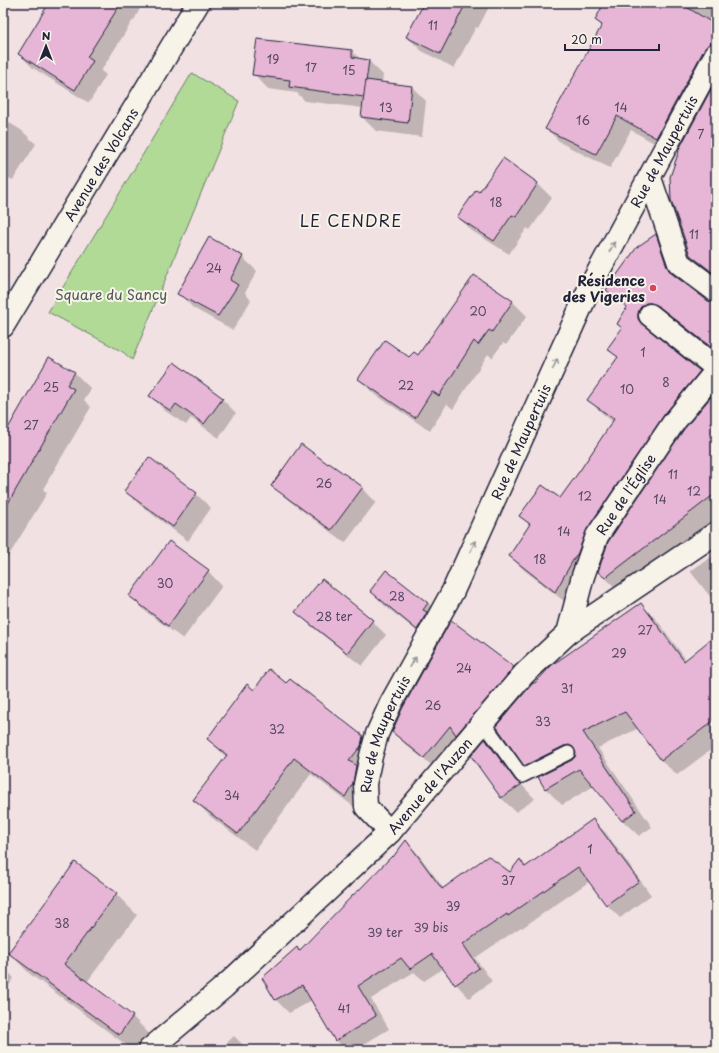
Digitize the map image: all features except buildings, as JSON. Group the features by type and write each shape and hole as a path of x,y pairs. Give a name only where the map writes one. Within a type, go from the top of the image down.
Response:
{"street":[{"name":"Avenue des Volcans","path":"3,326 198,3"},
{"name":"Rue de Maupertuis","path":"390,832 366,807 365,784 377,734 391,703 453,591 590,287 716,54"},
{"path":"650,178 679,263 716,291"},
{"path":"650,315 710,362 716,365"},
{"name":"Rue de l'Église","path":"568,633 583,576 597,536 674,422 716,371"},
{"name":"Avenue de l'Auzon","path":"149,1050 224,987 390,832 524,674 568,633 716,533"}],"lane":[{"path":"483,722 522,776 568,753"}],"green space":[{"name":"Square du Sancy","path":"192,73 239,101 132,360 123,352 48,312"}],"place":[{"name":"Résidence des Vigeries","path":"653,288"}],"district":[{"name":"LE CENDRE","path":"351,220"}]}
